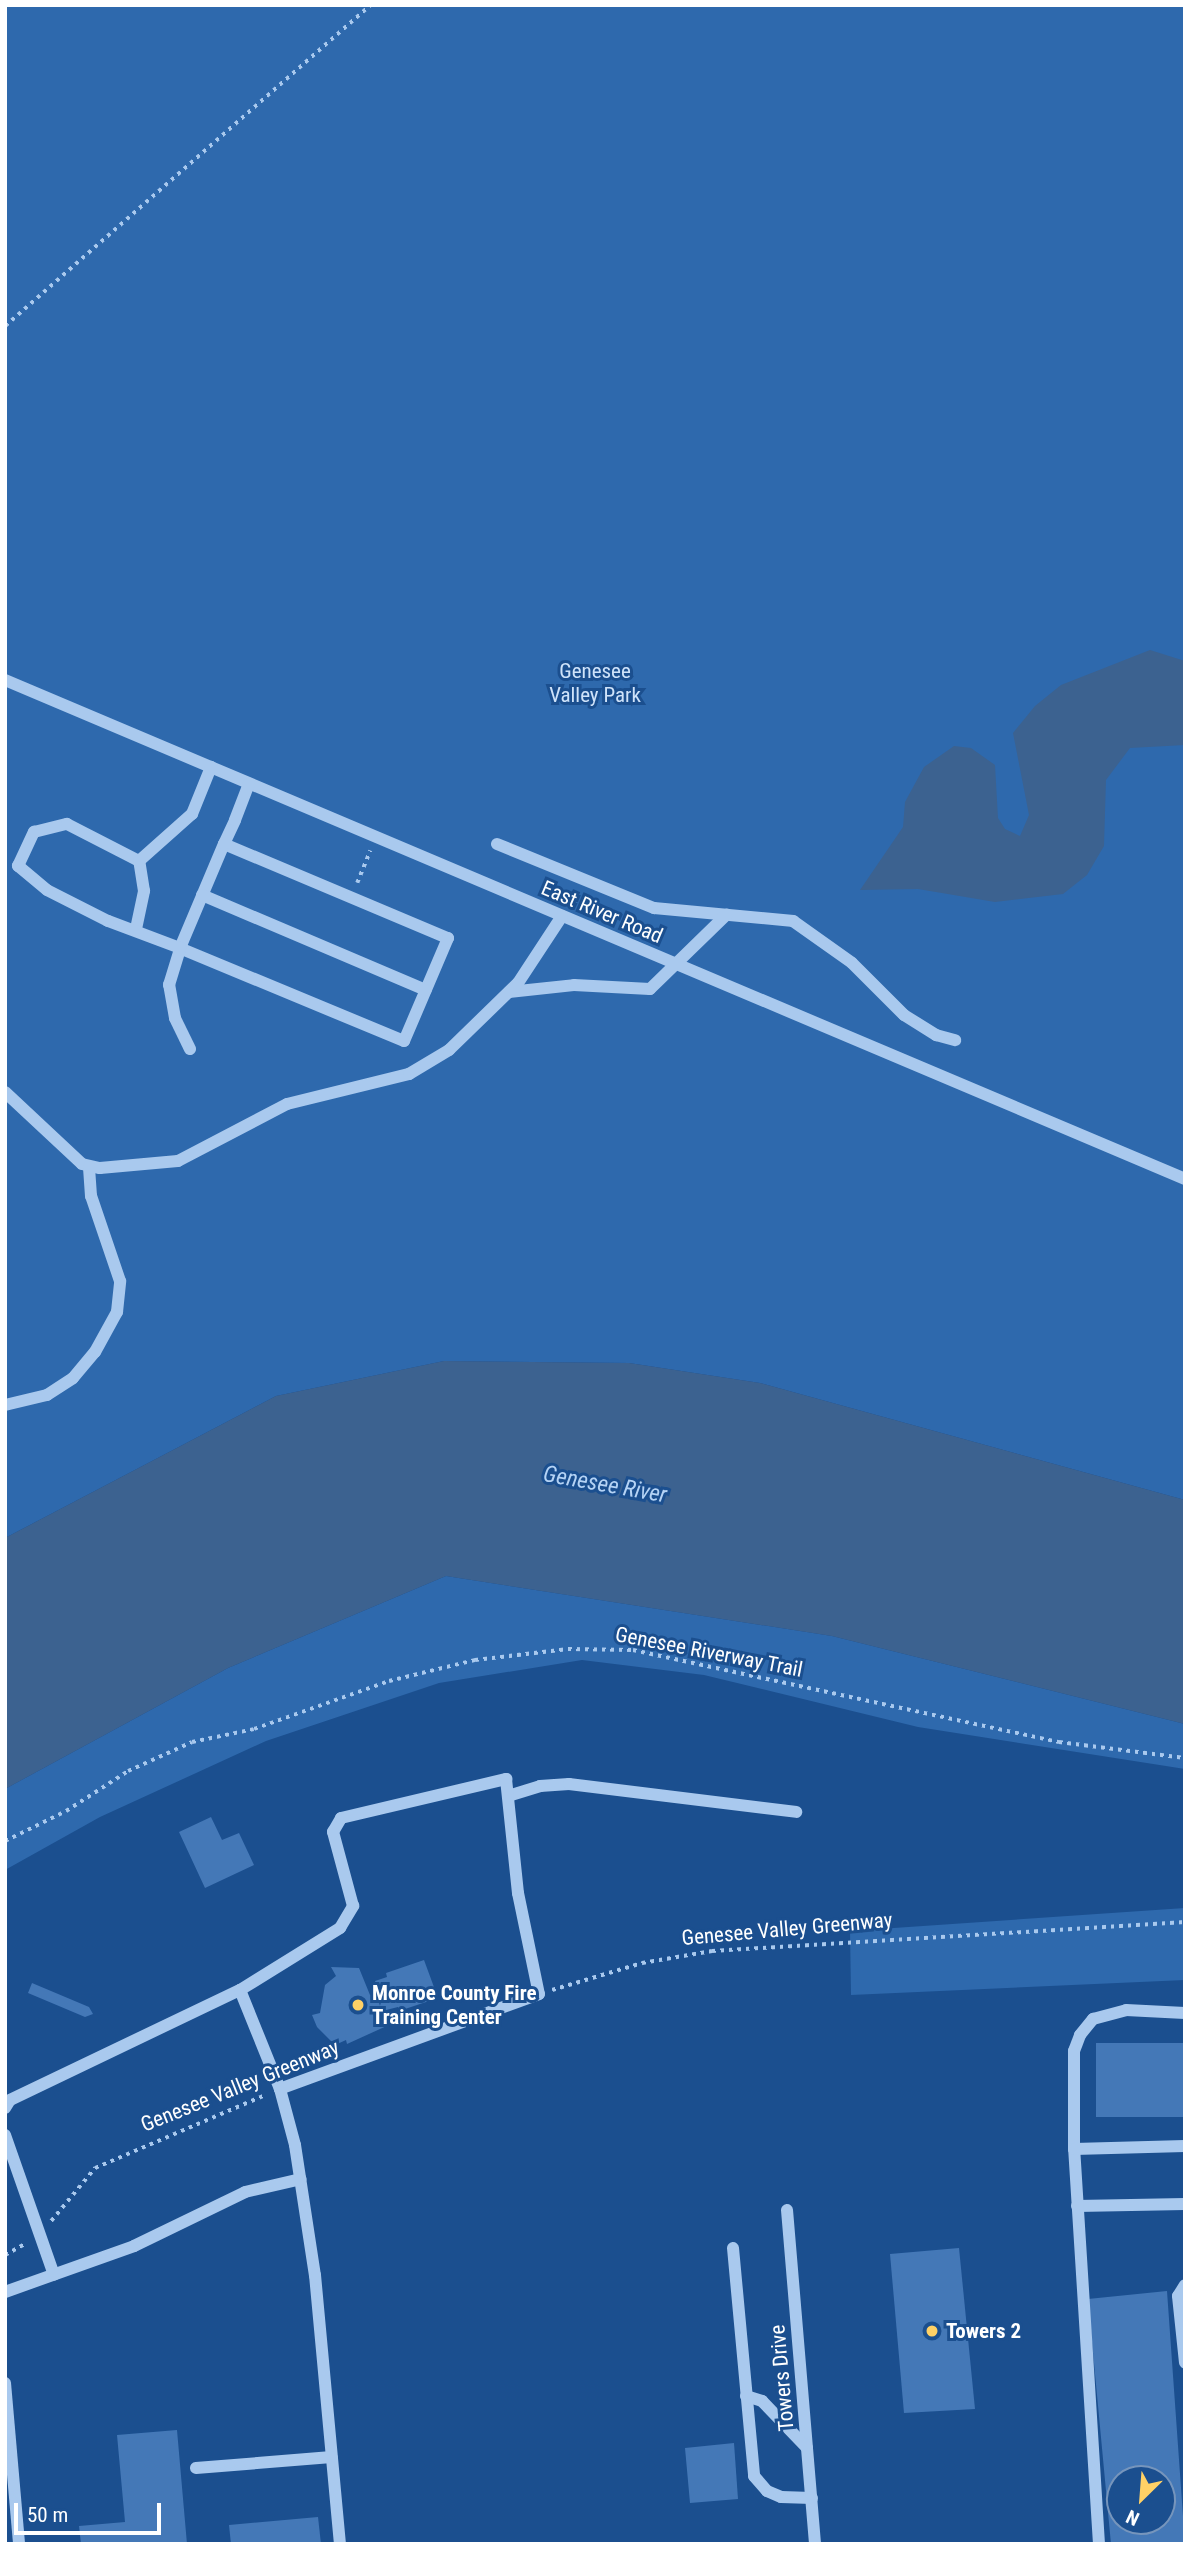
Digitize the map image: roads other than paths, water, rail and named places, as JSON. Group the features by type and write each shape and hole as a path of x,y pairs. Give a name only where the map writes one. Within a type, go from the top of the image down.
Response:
{"street":[{"name":"East River Road","path":"5,680 1185,1179"},
{"path":"139,861 192,814 211,767"},
{"path":"190,1049 175,1018 169,985 180,948 250,784"},
{"path":"139,861 67,824 34,832 18,866 47,890 108,921 135,929 404,1041 448,939 224,844"},
{"path":"497,844 654,908 793,921 852,963 904,1014 936,1035 955,1040"},
{"path":"135,929 144,891 139,861"},
{"path":"202,895 426,990"},
{"path":"509,992 574,985 650,989 727,914"},
{"path":"5,1092 74,1160 89,1167 178,1161 286,1104 409,1074 449,1050 509,992 562,916"},
{"path":"5,1405 47,1395 73,1378 95,1352 117,1312 120,1281 91,1196 89,1167"},
{"path":"5,2108 10,2101 240,1990 340,1928 353,1906 333,1832 341,1818 506,1779 508,1797 540,1786 569,1784 796,1812"},
{"name":"Genesee Valley Greenway","path":"280,2089 539,1994 518,1893 508,1797"},
{"path":"240,1990 280,2089 301,2179 315,2275 340,2544"},
{"path":"1099,2544 1074,2149 1074,2051 1080,2035 1093,2019 1126,2010 1185,2013"},
{"path":"5,2135 54,2275"},
{"path":"1074,2149 1185,2146"},
{"path":"5,2292 153,2238 245,2192 301,2179"},
{"path":"1077,2206 1185,2204"},
{"name":"Towers Drive","path":"788,2210 816,2544"},
{"path":"733,2248 754,2476 767,2491 781,2497 812,2498"},
{"path":"1185,2285 1178,2296 1185,2363"},
{"path":"5,2383 19,2544"},
{"path":"746,2396 762,2401 807,2448"},
{"path":"196,2468 332,2457"}],"water":[{"path":"1150,650 1185,661 1185,745 1130,748 1106,780 1104,846 1087,875 1063,894 995,902 918,889 860,890 903,827 905,802 924,767 954,746 971,748 995,765 998,818 1005,829 1020,836 1029,815 1013,733 1035,706 1061,685"},
{"name":"Genesee River","path":"444,1361 629,1363 760,1383 1185,1500 1185,1724 832,1636 446,1576 228,1668 5,1789 5,1538 276,1396"}],"place":[{"name":"Monroe County Fire Training Center","path":"358,2005"},
{"name":"Towers 2","path":"932,2331"}],"park label":[{"name":"Genesee Valley Park","path":"595,683"}]}
